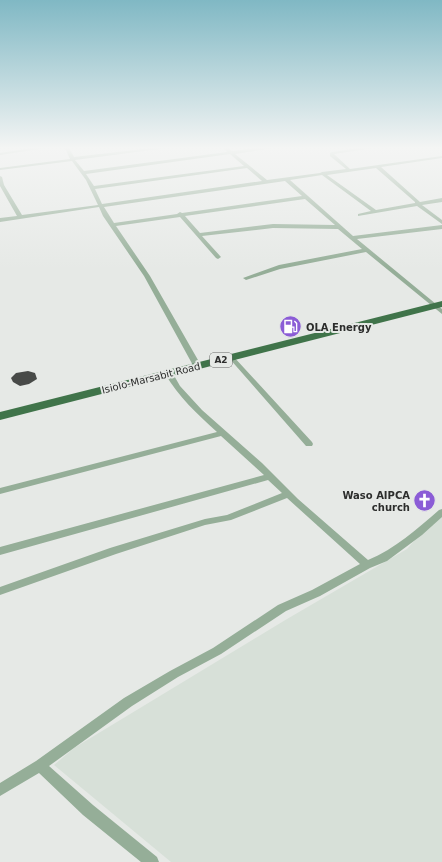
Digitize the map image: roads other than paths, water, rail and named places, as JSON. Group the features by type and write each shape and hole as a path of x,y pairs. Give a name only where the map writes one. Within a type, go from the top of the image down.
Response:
{"highway":[{"name":"Isiolo-Marsabit Road","path":"0,416 198,367 231,357 440,307"}],"street":[{"path":"3,188 20,217"},
{"path":"92,188 113,225 147,276 198,367"},
{"path":"0,220 221,188"},
{"path":"296,188 352,238 440,307"},
{"path":"342,188 375,212"},
{"path":"402,188 418,202 417,204 442,222"},
{"path":"113,225 180,214 306,197"},
{"path":"360,215 442,200"},
{"path":"180,214 218,257"},
{"path":"198,235 273,226 340,227"},
{"path":"352,238 442,227"},
{"path":"246,278 279,267 367,250"},
{"path":"231,357 309,444"},
{"path":"169,374 177,387 199,412 367,565"},
{"path":"0,491 223,434"},
{"path":"0,552 271,476"},
{"path":"0,591 94,557 205,522 228,518 288,494"},
{"path":"0,790 40,765 128,702 174,674 217,651 282,608 316,593 367,565 384,558 419,533 442,512"},
{"path":"40,765 88,810 152,862"}],"place":[{"name":"OLA Energy","path":"290,327"},
{"name":"Waso AIPCA church","path":"425,501"}]}
